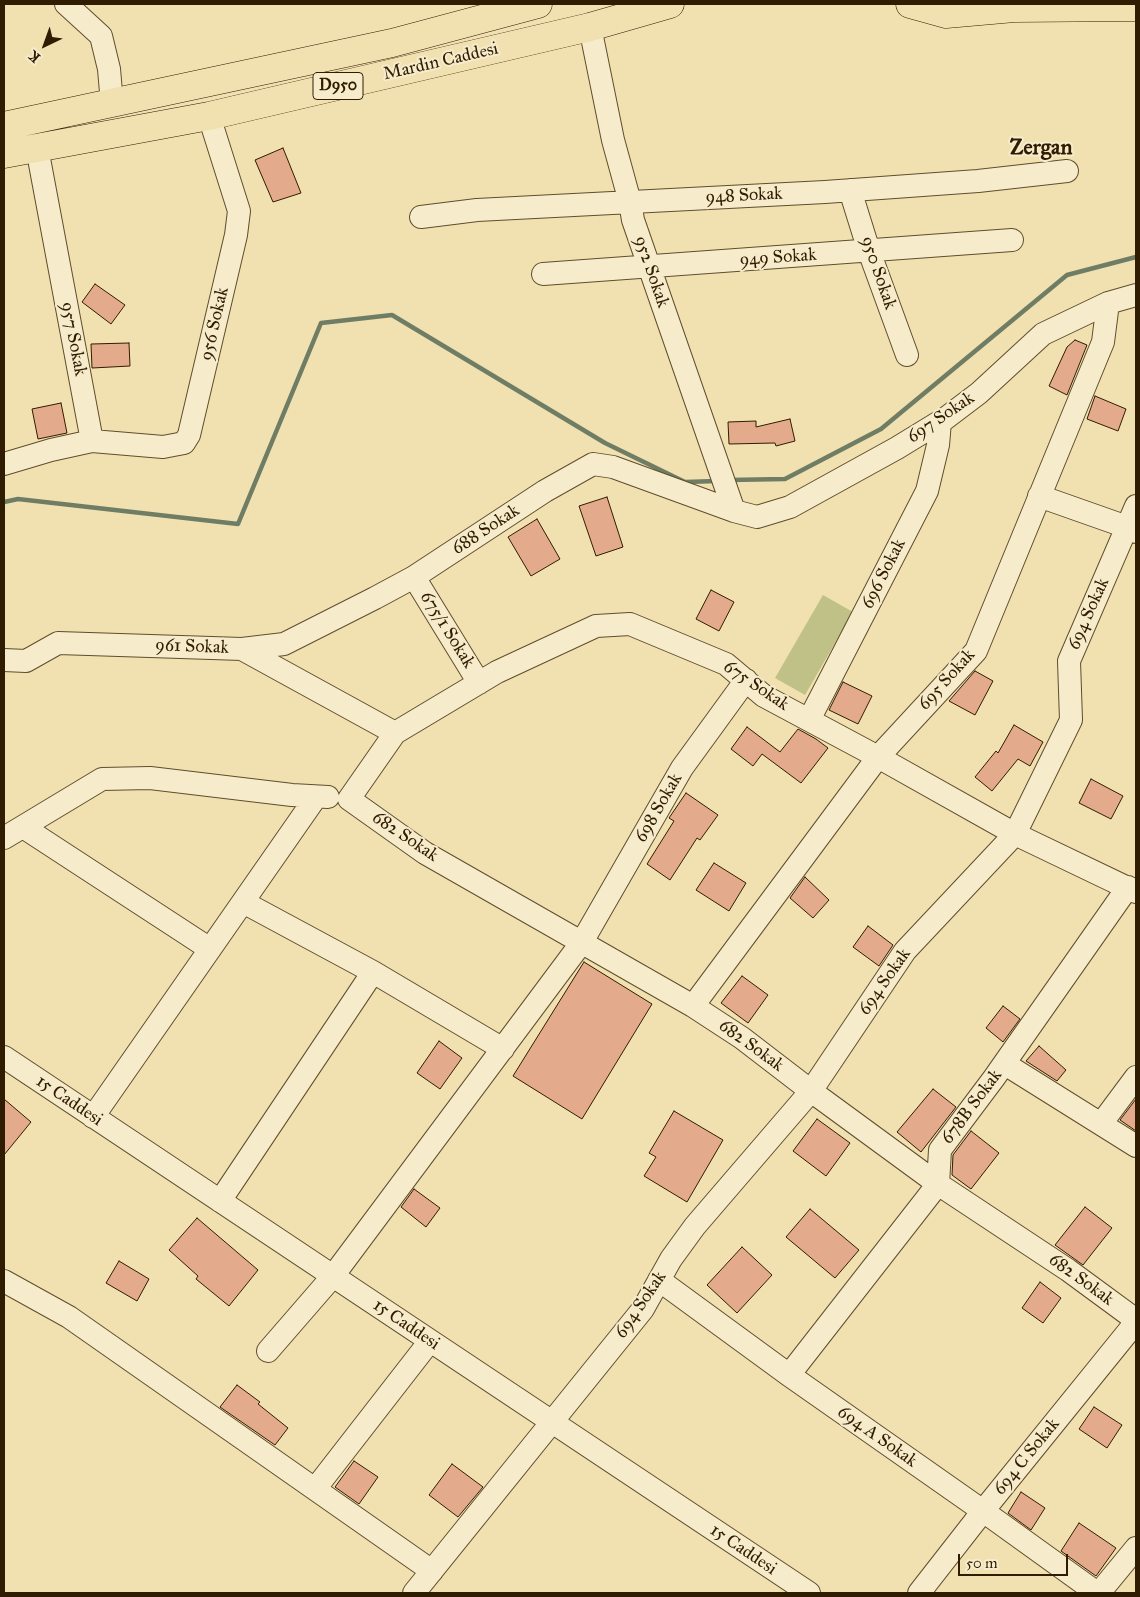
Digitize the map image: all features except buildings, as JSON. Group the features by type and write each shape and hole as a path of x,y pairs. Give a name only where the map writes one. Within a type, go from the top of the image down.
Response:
{"main road":[{"name":"Mardin Caddesi","path":"4,126 392,43 538,4"},
{"name":"Mardin Caddesi","path":"4,154 209,116 590,27 670,4"},
{"path":"910,4 946,14 1014,8 1136,7"},
{"path":"987,4 1014,8"}],"street":[{"path":"66,4 100,36 109,69 112,104"},
{"name":"952 Sokak","path":"590,27 612,140 630,202 633,220 734,511"},
{"name":"956 Sokak","path":"92,441 163,447 184,444 189,435 236,235 239,211 209,116"},
{"name":"957 Sokak","path":"37,148 92,441"},
{"name":"948 Sokak","path":"421,217 477,210 850,190 978,181 1067,171"},
{"name":"950 Sokak","path":"850,190 869,251 907,355"},
{"name":"949 Sokak","path":"543,274 1012,240"},
{"name":"697 Sokak","path":"734,511 757,517 790,507 940,422 979,393 1043,334 1108,303 1136,295"},
{"name":"695 Sokak","path":"693,1006 878,756 976,651 1103,342 1108,303"},
{"name":"696 Sokak","path":"809,720 927,491 938,445 940,422"},
{"path":"4,464 51,450 92,441"},
{"name":"688 Sokak","path":"242,649 284,644 376,598 414,577 545,492 592,464 613,466 734,511"},
{"path":"1039,496 1132,529"},
{"name":"694 Sokak","path":"414,1593 643,1309 672,1259 695,1226 811,1091 906,951 1015,834 1072,720 1069,661 1132,529 1136,506"},
{"name":"675/1 Sokak","path":"414,577 479,683"},
{"name":"675 Sokak","path":"394,733 497,672 596,626 630,624 726,664 764,696 878,756 1015,834 1132,889"},
{"name":"961 Sokak","path":"4,661 26,661 58,643 242,649 394,733"},
{"name":"698 Sokak","path":"268,1351 333,1276 582,942 682,768 746,680"},
{"path":"210,949 13,833 102,779 150,778 292,795 349,798 394,733"},
{"path":"93,1117 316,797"},
{"name":"682 Sokak","path":"349,798 425,853 693,1006 742,1038 938,1184 1068,1270 1136,1321"},
{"name":"678B Sokak","path":"938,1184 940,1150 1132,889"},
{"path":"242,902 373,972 502,1049"},
{"path":"220,1201 373,972"},
{"name":"15 Caddesi","path":"4,1057 809,1593"},
{"path":"1005,1064 1136,1146"},
{"path":"1101,1124 1136,1077"},
{"path":"789,1375 938,1184"},
{"name":"694 A Sokak","path":"659,1280 789,1375 1098,1593"},
{"path":"4,1281 69,1317 432,1571"},
{"name":"694 C Sokak","path":"919,1593 1136,1321"},
{"path":"315,1489 430,1341"},
{"path":"1098,1593 1136,1548"}],"green space":[{"path":"823,595 853,612 805,695 775,678"}],"waterway":[{"path":"729,480 785,479 881,429 1067,275 1136,257"},
{"path":"4,502 18,499 238,524 321,323 392,315 605,443 685,482 717,481"}],"district":[{"name":"Zergan","path":"1041,149"}]}
